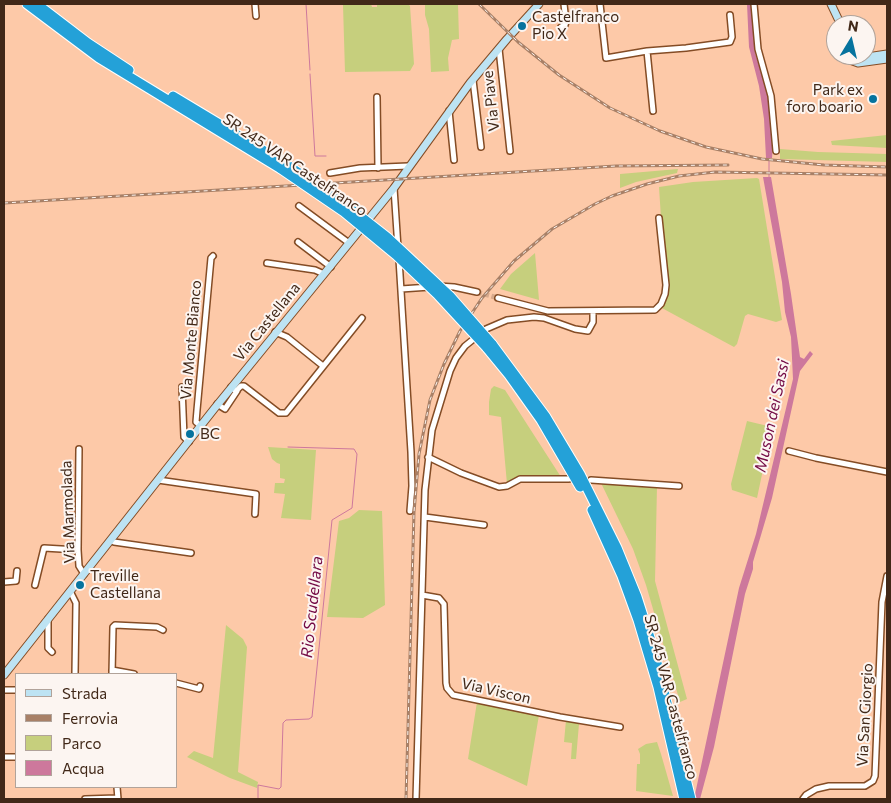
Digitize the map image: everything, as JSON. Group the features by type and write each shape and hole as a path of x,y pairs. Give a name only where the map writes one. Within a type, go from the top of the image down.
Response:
{"highway":[{"name":"SR 245 VAR Castelfranco","path":"27,4 84,44"},
{"name":"SR 245 VAR Castelfranco","path":"37,4 107,63 284,167 344,212 396,254 489,346 546,417 580,474 617,548 648,629 691,799"},
{"name":"SR 245 VAR Castelfranco","path":"489,346 541,420 578,483 606,540 627,590 649,654 684,799"}],"street":[{"path":"255,4 256,16"},
{"name":"Via Piave","path":"396,185 408,166 473,80 539,4"},
{"path":"561,27 566,22 564,4"},
{"path":"600,4 606,58 646,51 730,42 732,37 730,16"},
{"path":"754,4 758,48 771,96 776,151"},
{"path":"831,4 835,15"},
{"name":"Via Piave","path":"499,48 510,151"},
{"path":"646,51 653,111"},
{"name":"Via Piave","path":"473,80 481,146"},
{"path":"376,96 378,168"},
{"path":"449,111 454,160"},
{"path":"330,173 360,168 408,166"},
{"path":"396,185 412,470 410,510"},
{"name":"Via Castellana","path":"4,675 217,404 234,389 275,332 396,185"},
{"path":"299,206 349,243"},
{"path":"498,298 548,311 658,309 665,294 666,285 660,218"},
{"path":"298,242 330,267"},
{"name":"Via Monte Bianco","path":"201,426 196,422 211,258 213,256"},
{"path":"267,263 315,270 324,274"},
{"path":"401,289 443,285 477,292"},
{"path":"416,799 424,517 428,457 432,430 450,370 460,351 471,341 486,329 507,320 534,317 588,331 593,322 593,311"},
{"path":"234,389 244,386 279,414 284,414 362,318"},
{"path":"275,332 287,337 323,366"},
{"path":"182,388 184,437 189,442"},
{"name":"Via Marmolada","path":"79,449 78,550 79,566 84,574"},
{"path":"789,451 887,472"},
{"path":"428,457 461,473 499,487 506,487 520,479 569,479"},
{"path":"158,480 256,494 255,514"},
{"path":"591,480 679,486"},
{"path":"424,517 484,525"},
{"path":"111,540 191,553"},
{"path":"35,585 44,548 78,550"},
{"path":"4,582 16,581 17,571"},
{"name":"Via San Giorgio","path":"803,799 816,789 830,786 864,786 873,781 875,776 882,602 887,576"},
{"path":"70,591 76,600 75,673"},
{"name":"Via Viscon","path":"422,595 439,598 444,604 446,683 453,695 620,727"},
{"path":"63,600 70,601 75,609"},
{"path":"48,619 48,648 52,652"},
{"path":"112,672 113,627 115,625 157,627 163,630"},
{"path":"178,684 200,689 200,686"},
{"path":"85,799 118,799"}],"green space":[{"path":"371,4 372,7 377,7 377,4 408,4 410,6 414,64 410,71 345,72 343,5"},
{"path":"425,4 458,4 459,39 452,40 448,58 449,71 431,72 429,29 425,15"},
{"path":"887,135 887,148 832,145 831,141"},
{"path":"780,149 887,154 887,162 780,159"},
{"path":"678,169 677,173 636,182 620,188 620,174"},
{"path":"759,179 782,320 776,322 748,314 745,316 737,344 734,347 660,307 666,295 659,187 693,182"},
{"path":"535,253 539,300 500,289 511,274"},
{"path":"494,386 505,390 561,477 522,476 507,484 501,417 489,415 491,389"},
{"path":"747,421 772,427 757,498 732,490 731,484"},
{"path":"268,447 316,450 311,520 281,518 285,494 274,493 275,483 284,483 285,479 280,478 280,464 272,459"},
{"path":"601,483 657,486 655,581 687,699 680,702 646,585 633,549"},
{"path":"359,510 382,511 385,605 363,618 327,617 339,521 349,518"},
{"path":"226,625 243,639 247,647 238,772 258,782 257,788 230,778 187,757 194,751 213,758"},
{"path":"477,702 539,715 527,786 468,759"},
{"path":"566,720 579,724 576,759 571,759 572,743 564,742"},
{"path":"657,742 673,796 636,791 637,764 640,764 638,749 646,744"}],"water":[{"path":"747,4 752,4 755,53 770,105 772,158 766,158 764,119 759,86 749,47"},
{"path":"763,177 771,177 800,357 804,359 810,351 813,354 800,371 772,498 745,594 714,747 700,799 694,799 739,588 756,534 793,379 791,337 785,312 782,282"}],"waterway":[{"name":"Rio Scudellara","path":"306,4 310,70"},
{"name":"Rio Scudellara","path":"310,74 315,156 326,156"},
{"name":"Muson dei Sassi","path":"769,157 769,178"},
{"name":"Rio Scudellara","path":"258,799 258,785 279,789 281,787 283,723 286,720 309,719 312,717 332,520 352,508 357,454 354,449 288,447"}],"tunnel":[{"path":"477,292 498,298"}],"railway":[{"path":"479,4 518,42 559,75 610,108 660,131 706,147 762,159 824,165 887,167"},
{"path":"4,203 616,166 728,165"},
{"path":"406,799 414,512 419,454 430,400 444,364 460,331 482,298 514,261 552,229 595,204 647,184 679,176 715,172 887,175"}],"place":[{"name":"Castelfranco Pio X","path":"522,26"},
{"name":"Park ex foro boario","path":"873,99"},
{"name":"BC","path":"190,434"},
{"name":"Treville Castellana","path":"80,585"}]}
